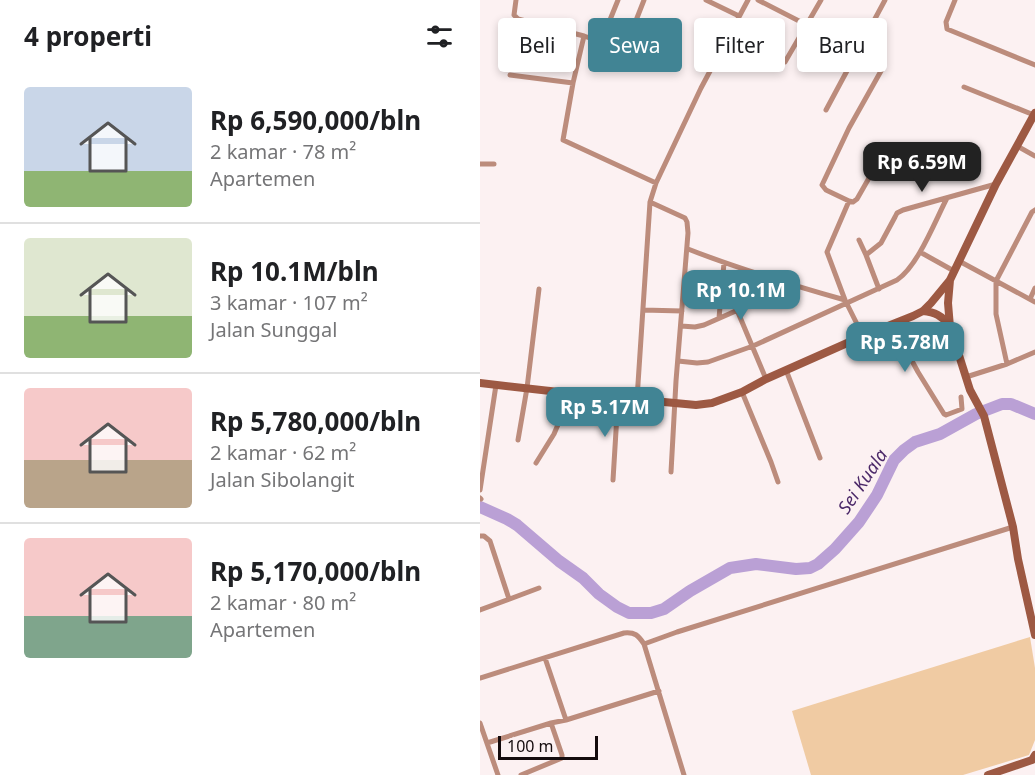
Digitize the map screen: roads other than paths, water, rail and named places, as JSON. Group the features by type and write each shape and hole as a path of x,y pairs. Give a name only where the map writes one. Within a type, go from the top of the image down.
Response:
{"street":[{"path":"516,0 515,17 588,37"},
{"path":"611,18 618,0"},
{"path":"637,18 644,0"},
{"path":"706,0 739,16"},
{"path":"637,399 650,202 656,183 701,88 748,0"},
{"path":"758,0 797,21"},
{"path":"811,18 821,0"},
{"path":"876,18 885,0"},
{"path":"955,0 946,22 947,29 1035,65"},
{"path":"584,36 563,140 656,183"},
{"path":"785,62 797,42"},
{"path":"826,110 847,72"},
{"path":"880,72 849,128 822,185 826,190 854,202 881,158"},
{"path":"510,75 573,83"},
{"path":"480,383 675,404 712,403 742,392 786,370 923,311 950,280 996,184 1017,146 1031,130 1035,114 964,87"},
{"path":"1017,146 1035,156"},
{"path":"480,164 494,164"},
{"path":"866,255 881,243 900,211 996,184"},
{"path":"678,362 708,362 753,346 900,278 920,252 946,198"},
{"path":"849,201 827,252 863,336"},
{"path":"650,202 685,218 688,233 671,472"},
{"path":"1007,364 996,314 996,281 1035,210"},
{"path":"859,240 879,289"},
{"path":"688,249 724,263 847,301"},
{"path":"920,252 954,271"},
{"path":"959,261 1032,300 1035,288"},
{"path":"719,318 724,263"},
{"path":"950,280 948,303 950,327 974,398 984,416 1013,527 1035,635"},
{"path":"681,326 700,326 783,290 798,286"},
{"path":"518,440 540,289"},
{"path":"643,309 682,312"},
{"path":"737,310 766,379"},
{"path":"923,311 939,315 950,327"},
{"path":"892,324 944,414 962,409 961,399 974,398"},
{"path":"966,377 1035,352"},
{"path":"786,370 820,458"},
{"path":"480,490 496,385"},
{"path":"742,392 778,482"},
{"path":"536,462 554,434 565,408 568,393"},
{"path":"613,480 618,398"},
{"path":"644,644 1013,527"},
{"path":"480,536 490,541 509,599"},
{"path":"480,610 539,588"},
{"path":"480,678 624,633 638,635 644,644 684,775"},
{"path":"545,658 566,720"},
{"path":"487,743 658,691"},
{"path":"480,723 498,775"},
{"path":"521,775 562,758 551,723"},
{"path":"987,775 1012,771 1034,758"}],"waterway":[{"name":"Sei Kuala","path":"480,507 517,525 617,607 629,613 651,613 664,609 730,568 756,564 796,569 810,568 818,564 859,522 877,495 894,460 915,442 940,434 976,414 1002,404 1011,404 1035,414"}]}
